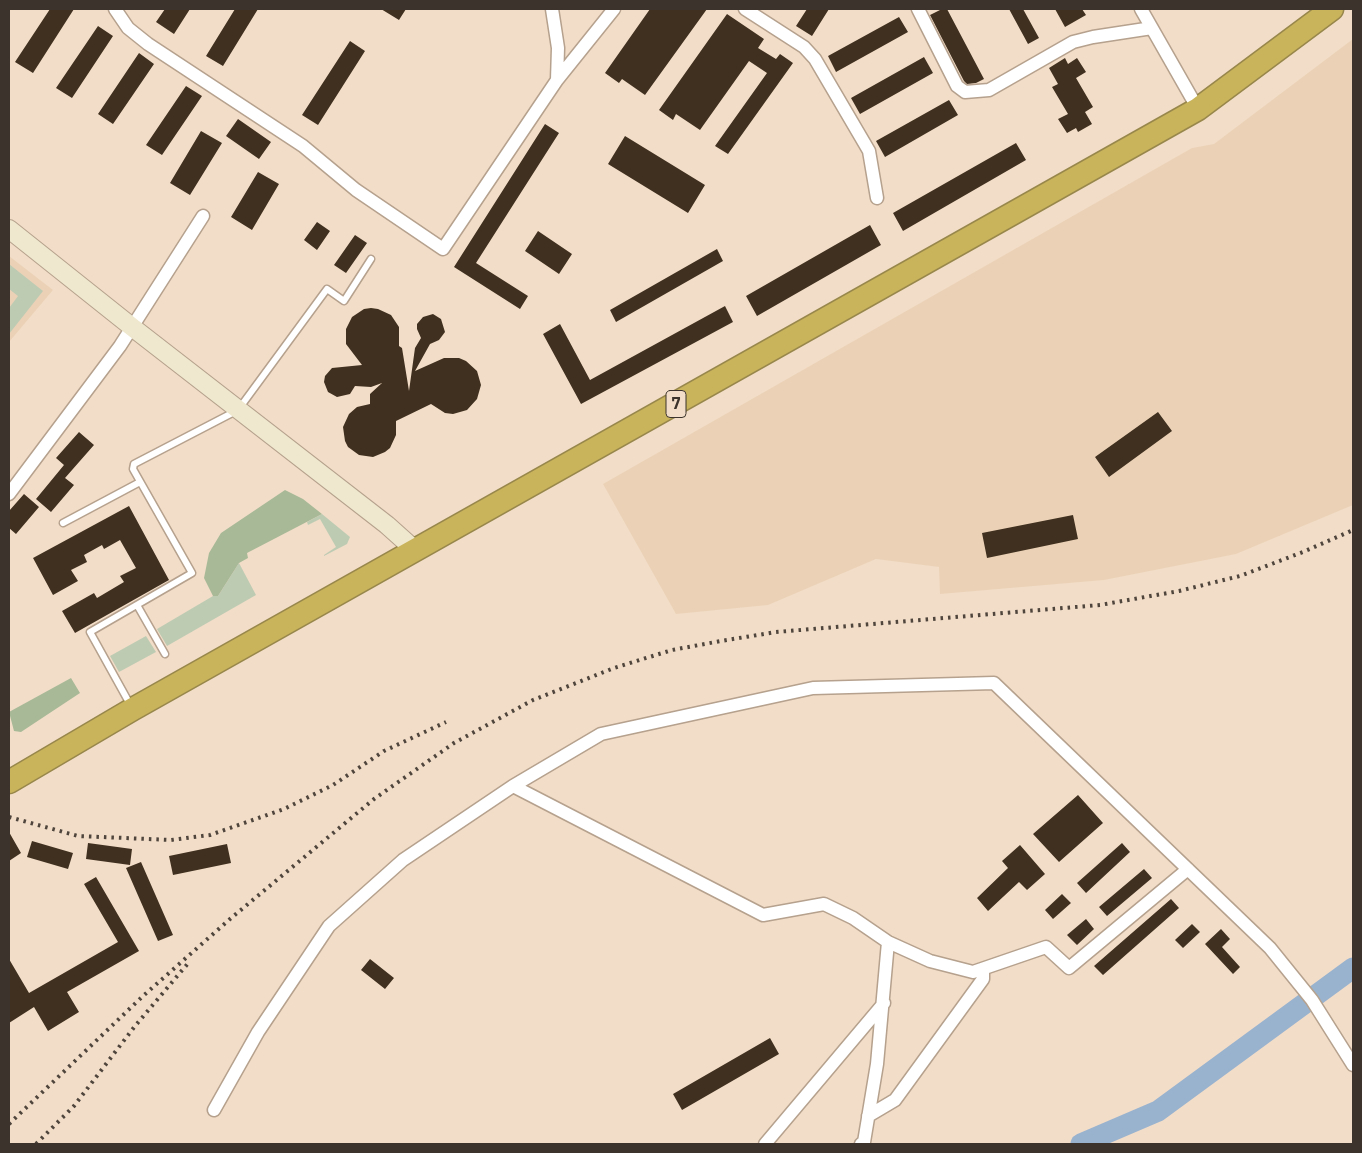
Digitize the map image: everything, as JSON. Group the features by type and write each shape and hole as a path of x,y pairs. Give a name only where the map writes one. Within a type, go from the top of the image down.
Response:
{"highway":[{"name":"7","path":"9,782 133,710 1198,109 1332,9"}],"street":[{"path":"115,9 128,28 148,44 303,146 356,190 442,249 557,80 614,9"},
{"path":"552,9 558,48 557,80"},
{"path":"745,9 804,47 815,59 869,151 877,198"},
{"path":"918,9 957,86 965,92 989,90 1073,42 1152,28"},
{"path":"1141,9 1198,109"},
{"path":"9,494 132,328 203,216"},
{"path":"9,229 132,328 387,525 416,551"},
{"path":"214,1110 258,1032 329,926 402,860 513,786 601,734 814,688 994,683 1270,948 1312,1000 1353,1065"},
{"path":"513,786 763,915 824,904 852,918 888,942 930,961 973,972 1046,947 1069,968 1188,869"},
{"path":"861,1144 864,1142 877,1064 888,942"},
{"path":"868,1116 895,1100 984,980 983,969"},
{"path":"765,1144 884,1002"}],"lane":[{"path":"133,710 90,632 192,573 133,469 134,464 238,410 327,289 344,300 372,259"},
{"path":"62,523 140,482"},
{"path":"137,605 165,654"}],"shaded area":[{"path":"1353,39 1353,505 1236,554 1104,580 940,594 939,567 876,559 768,605 676,614 603,484 1192,148 1214,144"},
{"path":"9,256 53,290 9,342"}],"green space":[{"path":"9,264 43,291 9,334 9,308 18,296 9,289"},
{"path":"285,490 303,499 322,514 247,553 248,558 239,563 218,596 213,596 204,578 209,553 221,533"},
{"path":"322,514 350,537 347,544 324,556 336,547 320,519 308,525 307,522"},
{"path":"239,563 256,595 167,646 157,629 213,596 218,596"},
{"path":"146,636 156,652 119,672 110,656"},
{"path":"71,678 80,693 21,732 14,731 9,712"}],"building":[{"path":"50,9 74,9 33,73 15,62"},
{"path":"165,9 190,9 174,34 156,22"},
{"path":"235,9 258,9 223,66 206,56"},
{"path":"381,9 406,9 399,20"},
{"path":"650,9 707,9 645,95 622,79 619,83 605,73"},
{"path":"807,9 829,9 812,36 796,26"},
{"path":"942,9 947,9 984,79 976,83 967,84 964,81 930,15"},
{"path":"1009,9 1023,9 1039,38 1028,44"},
{"path":"1055,9 1082,9 1086,15 1065,27"},
{"path":"727,14 764,39 758,48 776,59 780,54 793,63 728,154 715,146 767,73 749,61 700,130 676,114 673,120 659,110"},
{"path":"899,17 908,32 836,72 828,56"},
{"path":"98,26 113,36 72,98 56,88"},
{"path":"350,41 365,51 318,125 302,115"},
{"path":"139,53 154,64 113,124 98,114"},
{"path":"924,57 933,73 860,114 851,98"},
{"path":"1065,58 1068,64 1077,58 1086,72 1076,78 1093,107 1085,112 1092,124 1078,132 1076,128 1067,133 1058,119 1068,114 1052,87 1058,84 1049,68"},
{"path":"186,86 202,96 162,155 146,145"},
{"path":"949,100 958,115 885,157 876,141"},
{"path":"238,119 271,142 259,159 226,136"},
{"path":"545,124 559,133 476,263 528,296 520,309 454,267"},
{"path":"201,131 222,143 190,195 170,183"},
{"path":"625,136 705,185 688,213 608,164"},
{"path":"1016,143 1026,160 903,231 893,213"},
{"path":"258,172 279,184 252,230 231,217"},
{"path":"317,222 330,231 317,250 304,240"},
{"path":"870,225 881,245 757,316 746,296"},
{"path":"538,231 572,254 559,274 525,251"},
{"path":"355,235 367,243 346,273 334,265"},
{"path":"717,249 723,261 616,322 610,310"},
{"path":"725,306 733,322 581,404 543,334 560,324 590,380"},
{"path":"371,308 391,315 399,327 399,346 402,348 409,391 415,348 421,338 417,324 423,317 433,314 441,319 445,332 439,340 430,344 415,371 444,358 459,358 466,361 477,371 481,385 477,399 467,410 453,414 445,413 431,404 396,421 396,435 390,448 373,457 359,455 348,447 343,427 349,414 357,407 370,404 370,394 382,383 371,387 355,386 350,394 337,397 328,392 324,382 325,376 332,368 362,365 346,344 346,329 352,317 364,309"},
{"path":"1158,412 1172,431 1109,477 1095,457"},
{"path":"79,432 94,445 65,478 74,485 51,512 36,499 64,465 56,458"},
{"path":"24,494 39,507 16,534 9,528 9,511"},
{"path":"129,506 169,580 75,633 62,611 94,593 97,598 124,582 120,576 136,568 120,540 104,549 102,545 84,555 87,562 71,570 78,581 53,595 33,558"},
{"path":"1073,515 1078,539 987,558 982,533"},
{"path":"1078,795 1103,823 1059,862 1033,834"},
{"path":"9,832 21,853 9,861"},
{"path":"32,841 73,853 68,869 27,857"},
{"path":"88,843 132,849 130,865 86,859"},
{"path":"1122,843 1130,852 1086,893 1077,883"},
{"path":"227,844 231,863 173,875 169,856"},
{"path":"1020,845 1045,874 1027,890 1019,882 988,911 977,898 1008,868 1002,861"},
{"path":"141,862 173,935 158,941 126,868"},
{"path":"1144,869 1152,878 1107,916 1099,907"},
{"path":"96,877 139,951 67,992 79,1012 48,1031 34,1007 9,1023 9,959 29,993 118,942 84,884"},
{"path":"1062,894 1071,903 1053,919 1045,910"},
{"path":"1171,899 1179,908 1103,975 1094,966"},
{"path":"1086,919 1094,929 1077,945 1067,935"},
{"path":"1192,924 1200,932 1183,948 1175,940"},
{"path":"1221,929 1230,939 1222,947 1240,967 1233,974 1205,944"},
{"path":"370,959 394,978 385,989 361,970"},
{"path":"770,1038 779,1054 682,1110 673,1094"}],"waterway":[{"path":"1081,1144 1158,1111 1353,968"}],"railway":[{"path":"9,1124 143,996 230,919 374,799 454,743 533,700 614,668 672,650 721,641 776,632 1100,605 1179,591 1240,576 1303,552 1353,530"},
{"path":"9,817 78,836 171,840 210,835 284,809 333,785 384,751 446,722"},
{"path":"36,1144 74,1106 135,1026 190,961"}]}
